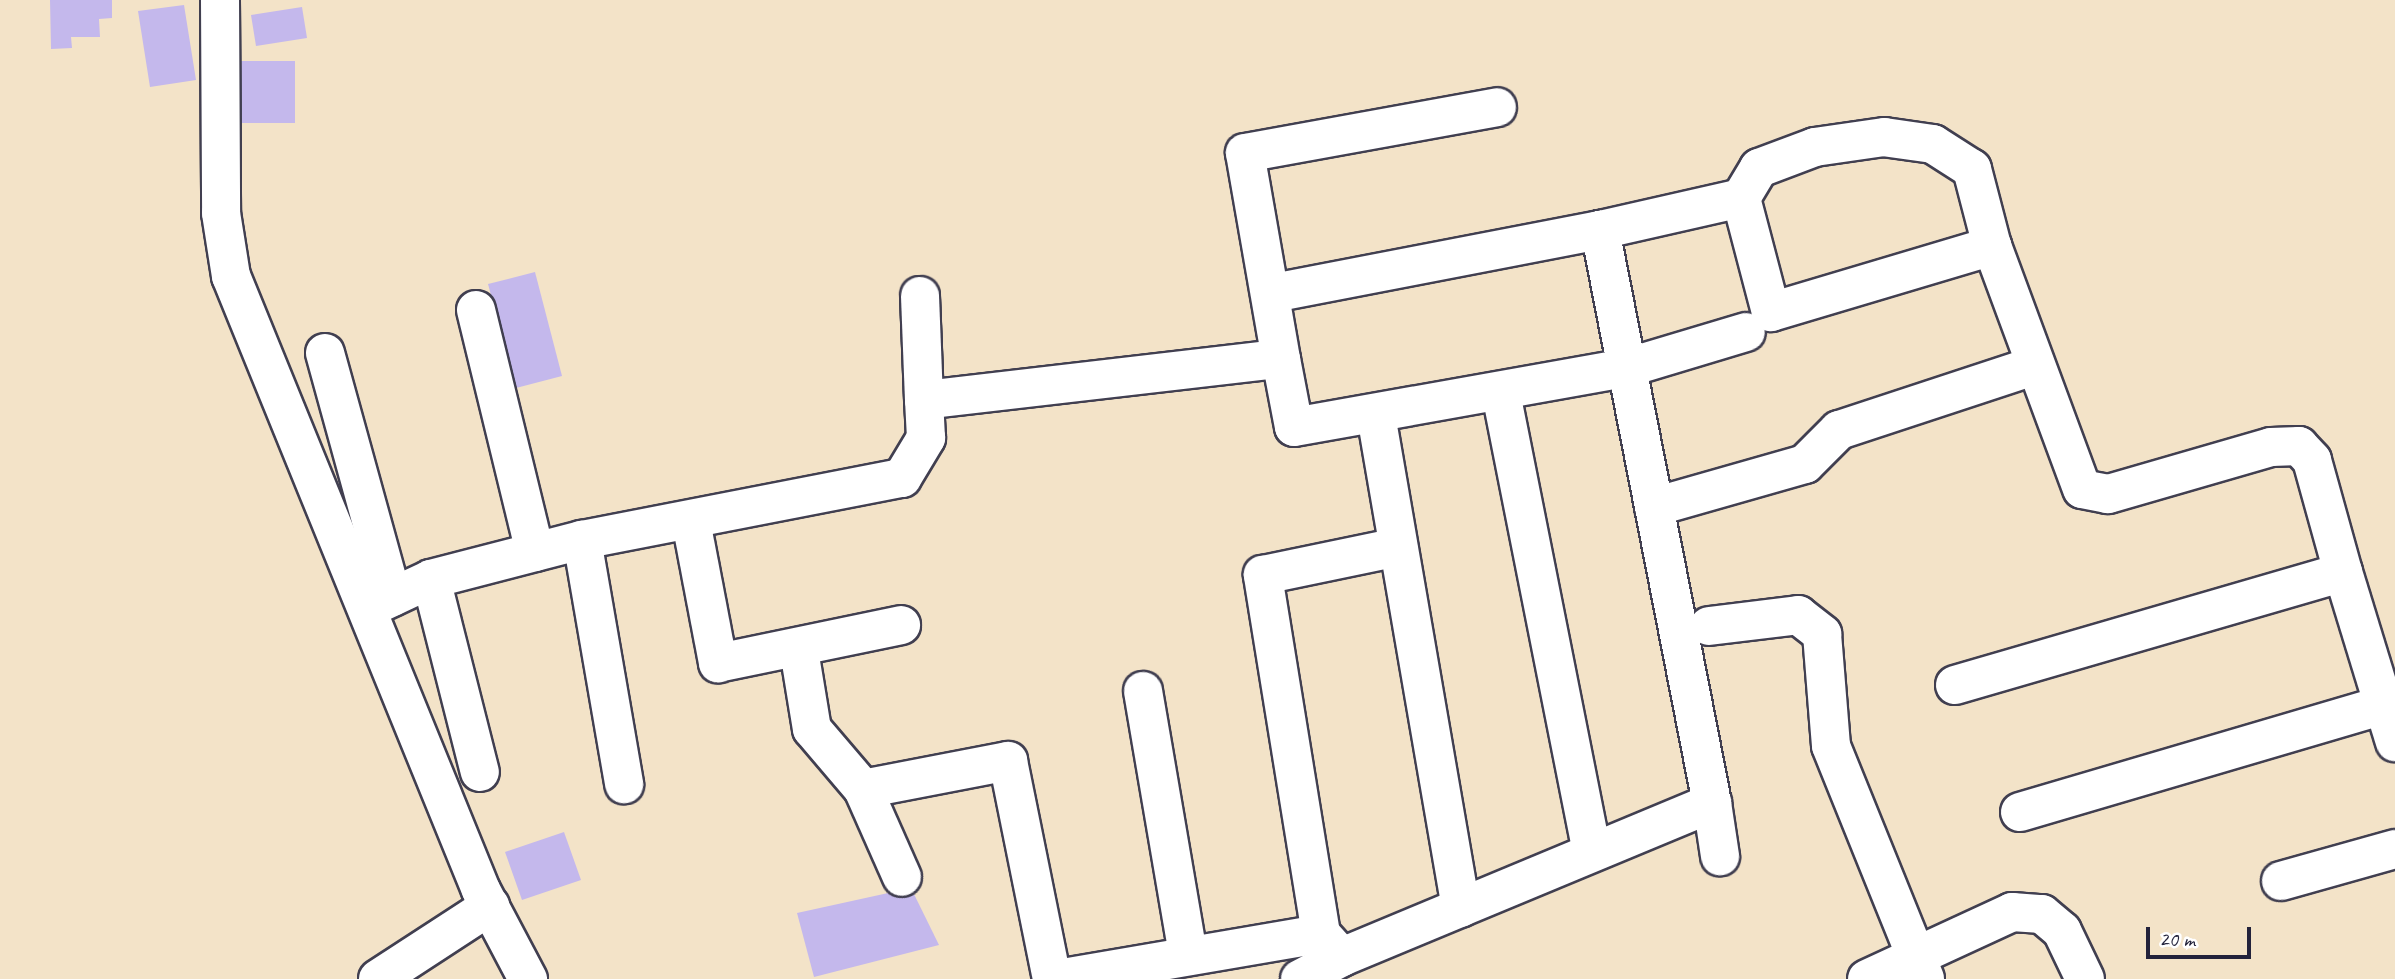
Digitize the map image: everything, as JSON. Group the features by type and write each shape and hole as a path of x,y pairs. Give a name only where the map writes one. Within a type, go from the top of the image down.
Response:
{"street":[{"path":"220,0 221,213 231,276 381,602 490,906 528,979"},
{"path":"1497,107 1245,153 1273,293 1281,359 1294,427 1501,393 1626,368 1746,332"},
{"path":"1992,246 1771,312 1741,198 1759,168 1815,147 1884,137 1934,144 1972,169 1992,246 2034,366 2082,489 2108,494 2271,447 2299,446 2312,460 2395,742"},
{"path":"1273,293 1600,230 1741,198"},
{"path":"1600,230 1712,803 1720,856"},
{"path":"381,602 431,579 582,540 902,478 926,438 920,296"},
{"path":"476,310 535,552"},
{"path":"325,353 381,602"},
{"path":"924,400 1281,359"},
{"path":"1654,507 1805,464 1839,430 2034,366"},
{"path":"1501,393 1591,849"},
{"path":"1376,415 1461,908"},
{"path":"691,521 718,663 799,650 901,625"},
{"path":"582,540 624,784"},
{"path":"1332,946 1263,575 1398,547"},
{"path":"1955,685 2343,572"},
{"path":"431,579 480,772"},
{"path":"1709,626 1798,614 1822,634 1830,746 1920,968"},
{"path":"799,650 812,729 863,789 902,877"},
{"path":"1143,691 1188,954"},
{"path":"2020,812 2384,705"},
{"path":"863,789 1008,761 1055,979 1188,954 1332,946 1461,908 1591,849 1712,803"},
{"path":"2281,881 2395,849"},
{"path":"378,979 490,906"},
{"path":"1867,979 1920,968 2012,912 2042,914 2062,931 2085,979"},
{"path":"1300,979 1332,946"}],"building":[{"path":"50,0 112,0 112,18 99,19 100,37 71,37 72,48 51,49"},
{"path":"184,5 196,80 150,87 138,11"},
{"path":"302,7 307,38 256,46 251,15"},
{"path":"239,61 295,61 295,123 239,123"},
{"path":"535,272 562,376 516,388 488,284"},
{"path":"564,832 581,880 522,900 505,852"},
{"path":"911,888 939,945 814,977 797,913"}]}
